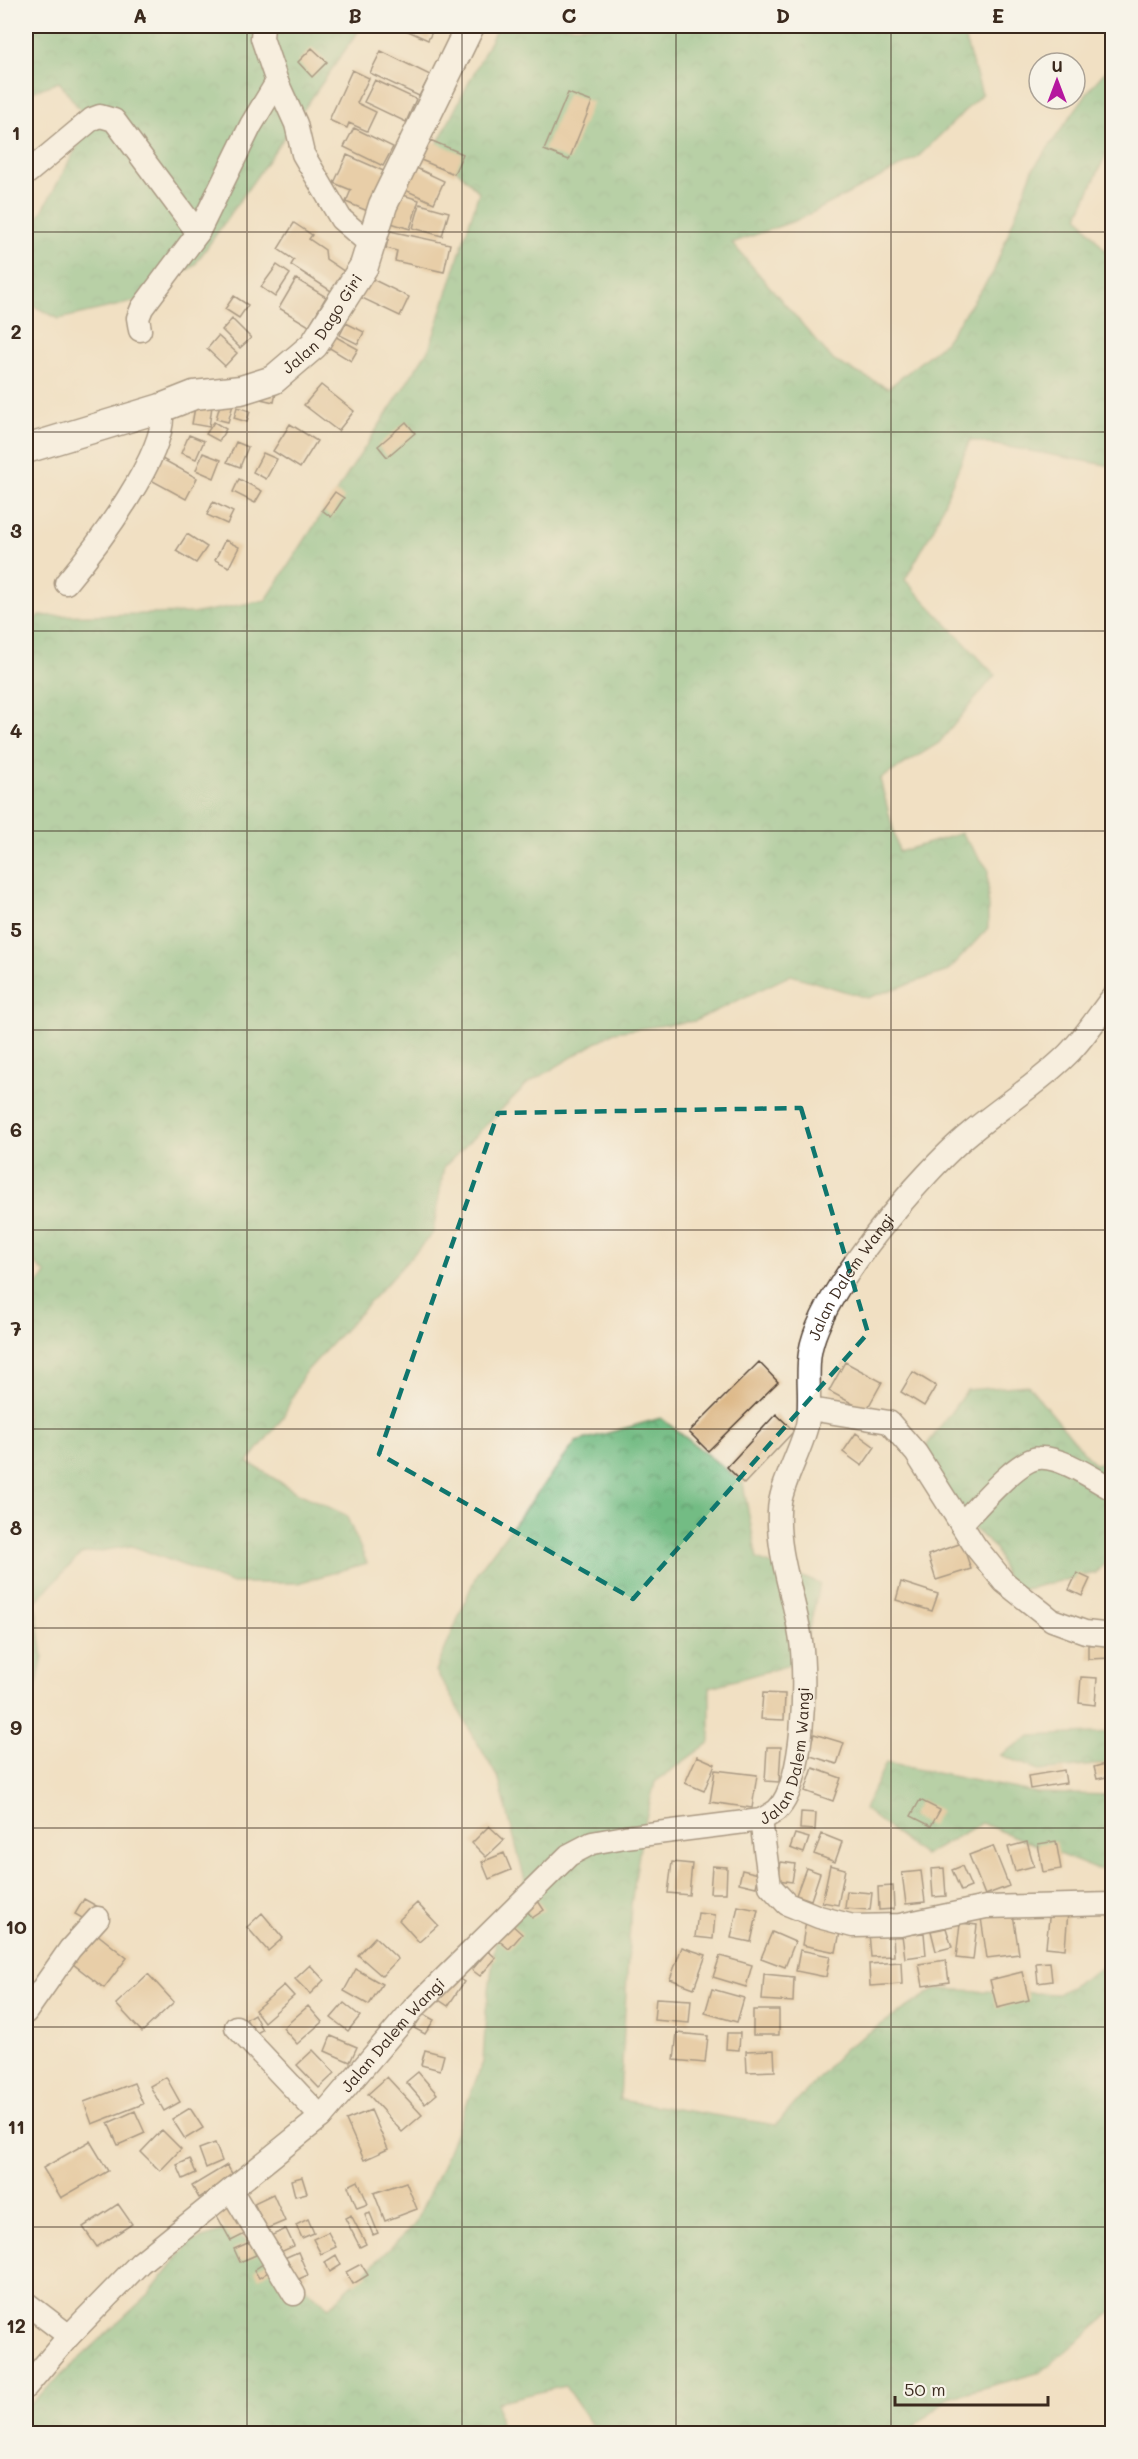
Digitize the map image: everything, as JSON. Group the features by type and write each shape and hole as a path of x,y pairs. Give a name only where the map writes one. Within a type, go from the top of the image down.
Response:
{"main road":[{"name":"Jalan Dago Giri","path":"26,448 161,408 194,395 241,390 273,381 314,345 364,266 383,205 470,26"}],"street":[{"path":"263,26 262,38 277,82 296,124 303,154 341,219 370,245"},
{"path":"140,330 138,318 142,308 198,233 251,125 277,82"},
{"path":"26,174 92,119 100,116 114,120 198,233"},
{"path":"66,583 87,558 146,469 164,416 161,408"},
{"name":"Jalan Dalem Wangi","path":"26,2387 69,2336 140,2263 182,2226 231,2190 321,2117 413,2009 569,1855 592,1843 760,1820 778,1809 789,1788 800,1745 804,1696 801,1641 780,1544 778,1510 806,1428 810,1409 809,1355 815,1330 827,1304 892,1215 953,1148 1047,1074 1069,1053 1113,998"},
{"path":"810,1409 889,1422 900,1431 916,1453 961,1524 1004,1581 1052,1620 1085,1632 1113,1635"},
{"path":"961,1524 1020,1466 1039,1458 1067,1464 1113,1489"},
{"path":"760,1820 770,1886 787,1904 819,1917 853,1926 900,1924 986,1907 1113,1904"},
{"path":"26,2012 70,1950 98,1918"},
{"path":"236,2027 321,2117"},
{"path":"231,2190 294,2294"},
{"path":"26,2303 69,2336"}],"highlighted area":[{"path":"801,1108 868,1333 633,1599 379,1454 498,1113"}],"green space":[{"path":"26,26 362,26 194,266 137,301 59,319 26,302 26,241 90,123 59,82 26,94"},
{"path":"498,26 929,26 964,36 982,94 917,158 800,219 732,243 834,361 888,388 944,343 993,273 1033,169 1074,111 1087,111 1087,93 1112,64 1112,141 1078,216 1107,253 1112,253 1112,466 970,440 934,528 905,580 995,675 939,743 880,779 899,852 961,833 988,869 988,928 948,971 867,998 791,975 695,1021 614,1032 527,1084 444,1167 433,1233 303,1375 282,1419 248,1462 294,1491 346,1515 367,1563 298,1583 230,1583 132,1546 81,1554 35,1602 43,1657 29,1717 26,1717 26,1298 46,1274 26,1255 26,630 38,616 197,613 266,600 430,347 479,192 435,148"},
{"path":"1028,1385 1094,1464 1112,1461 1112,1555 1096,1573 1011,1592 995,1548 949,1507 921,1453 967,1390"},
{"path":"661,1418 743,1483 757,1559 820,1584 801,1662 710,1687 710,1742 655,1782 642,1834 631,1905 620,2100 776,2125 844,2049 935,1989 1058,1994 1112,1962 1112,2312 1041,2372 949,2397 907,2433 597,2433 565,2386 497,2402 501,2433 26,2434 26,2408 149,2294 190,2242 231,2229 329,2307 414,2225 442,2166 483,2062 486,2011 497,1932 527,1888 499,1780 436,1671 477,1573 576,1442"},
{"path":"1112,1732 1112,1763 1041,1771 1000,1755 1031,1736"},
{"path":"886,1763 1036,1793 1112,1795 1112,1868 1096,1869 981,1823 924,1856 864,1809"}],"building":[{"path":"397,26 435,26 428,40"},
{"path":"312,48 327,62 312,77 298,62"},
{"path":"381,51 430,75 419,96 370,73"},
{"path":"352,70 369,78 357,103 376,112 367,131 349,123 347,128 329,120"},
{"path":"375,80 416,99 406,122 364,102"},
{"path":"568,93 592,102 569,160 544,150"},
{"path":"354,128 393,147 383,166 344,147"},
{"path":"430,140 463,154 454,174 421,160"},
{"path":"347,155 388,173 370,212 346,202 351,190 334,183"},
{"path":"414,167 444,181 434,203 403,189"},
{"path":"397,193 419,200 410,229 388,222"},
{"path":"420,204 449,212 442,236 413,228"},
{"path":"294,223 312,235 309,239 325,250 326,259 345,272 331,291 291,265 294,260 278,249"},
{"path":"390,231 450,244 444,272 395,261 397,251 386,248"},
{"path":"277,265 290,274 275,297 261,287"},
{"path":"370,278 409,297 400,316 360,297"},
{"path":"296,279 326,297 309,326 279,308"},
{"path":"234,296 248,305 239,318 225,309"},
{"path":"232,319 251,338 240,348 222,330"},
{"path":"346,323 364,332 358,344 340,335"},
{"path":"329,333 358,349 351,361 323,344"},
{"path":"218,336 237,353 225,366 207,349"},
{"path":"321,385 354,411 338,431 304,405"},
{"path":"276,393 274,402 256,398"},
{"path":"223,394 235,398 228,422 216,419"},
{"path":"197,396 213,399 209,427 192,424"},
{"path":"237,407 250,411 247,422 234,418"},
{"path":"214,422 226,429 219,441 206,434"},
{"path":"406,422 415,433 387,457 378,446"},
{"path":"290,424 317,441 300,468 273,451"},
{"path":"189,435 204,441 196,459 181,453"},
{"path":"236,442 248,447 240,467 227,462"},
{"path":"203,453 221,460 214,478 196,470"},
{"path":"263,453 277,459 266,479 253,472"},
{"path":"162,459 197,478 186,499 151,480"},
{"path":"239,479 262,491 255,503 233,492"},
{"path":"335,492 344,498 331,517 322,510"},
{"path":"213,502 233,512 227,524 207,515"},
{"path":"187,534 207,547 196,563 176,551"},
{"path":"225,540 239,547 229,567 215,560"},
{"path":"759,1362 778,1382 708,1451 689,1432"},
{"path":"845,1362 882,1382 866,1411 829,1391"},
{"path":"913,1372 936,1386 924,1406 901,1392"},
{"path":"776,1414 794,1431 744,1484 727,1467"},
{"path":"856,1433 875,1447 862,1466 843,1452"},
{"path":"962,1543 971,1569 936,1580 928,1555"},
{"path":"1077,1573 1090,1579 1082,1596 1069,1590"},
{"path":"901,1582 938,1594 932,1611 896,1600"},
{"path":"1112,1590 1112,1611 1107,1609"},
{"path":"1112,1643 1112,1658 1088,1659 1088,1645"},
{"path":"1081,1677 1097,1678 1095,1705 1079,1703"},
{"path":"763,1693 785,1694 784,1720 761,1719"},
{"path":"814,1734 844,1743 837,1764 807,1755"},
{"path":"767,1747 781,1747 779,1782 765,1781"},
{"path":"697,1756 715,1764 704,1791 685,1783"},
{"path":"1112,1762 1112,1776 1097,1779 1094,1767"},
{"path":"813,1768 841,1778 833,1801 805,1791"},
{"path":"715,1770 757,1775 752,1808 710,1802"},
{"path":"1064,1770 1066,1783 1030,1789 1028,1776"},
{"path":"920,1800 940,1810 931,1826 911,1816"},
{"path":"801,1812 816,1813 815,1830 800,1829"},
{"path":"489,1826 504,1840 486,1857 472,1843"},
{"path":"795,1834 809,1838 804,1853 790,1848"},
{"path":"822,1834 842,1842 835,1862 814,1854"},
{"path":"1056,1841 1061,1869 1043,1872 1038,1844"},
{"path":"1027,1842 1034,1866 1015,1871 1008,1847"},
{"path":"993,1846 1009,1886 985,1895 969,1855"},
{"path":"504,1853 511,1870 489,1879 482,1862"},
{"path":"672,1862 692,1864 689,1895 668,1893"},
{"path":"781,1862 795,1864 792,1882 778,1880"},
{"path":"830,1865 845,1869 838,1905 822,1902"},
{"path":"712,1866 727,1867 726,1893 710,1893"},
{"path":"962,1866 971,1887 961,1891 952,1870"},
{"path":"806,1868 820,1873 811,1900 796,1895"},
{"path":"944,1868 946,1896 933,1897 931,1869"},
{"path":"742,1870 759,1874 756,1887 739,1883"},
{"path":"921,1871 925,1902 906,1904 902,1873"},
{"path":"893,1886 894,1909 879,1910 878,1887"},
{"path":"847,1891 872,1893 870,1910 845,1908"},
{"path":"536,1898 544,1910 532,1918 524,1906"},
{"path":"84,1899 100,1908 91,1923 75,1914"},
{"path":"417,1903 438,1925 419,1942 399,1920"},
{"path":"738,1906 758,1910 751,1942 731,1938"},
{"path":"1050,1909 1068,1911 1065,1949 1046,1947"},
{"path":"262,1913 283,1938 268,1951 247,1927"},
{"path":"698,1913 715,1915 713,1939 695,1937"},
{"path":"1013,1914 1019,1954 987,1958 981,1918"},
{"path":"806,1921 841,1927 836,1952 802,1945"},
{"path":"510,1923 522,1934 509,1949 497,1939"},
{"path":"960,1923 977,1925 973,1960 956,1958"},
{"path":"946,1928 952,1947 936,1951 931,1931"},
{"path":"92,1930 127,1958 104,1988 68,1960"},
{"path":"772,1932 795,1942 785,1967 761,1958"},
{"path":"893,1932 894,1956 871,1957 869,1933"},
{"path":"924,1933 926,1955 905,1958 902,1935"},
{"path":"375,1937 398,1959 382,1976 358,1955"},
{"path":"682,1947 706,1955 694,1988 670,1979"},
{"path":"800,1950 830,1956 826,1977 796,1971"},
{"path":"488,1951 496,1958 480,1976 472,1970"},
{"path":"720,1956 752,1965 746,1987 713,1977"},
{"path":"946,1960 949,1982 923,1986 919,1964"},
{"path":"901,1962 902,1984 870,1986 869,1964"},
{"path":"1050,1962 1052,1981 1038,1983 1036,1963"},
{"path":"310,1965 324,1980 310,1994 295,1979"},
{"path":"356,1969 382,1984 369,2005 344,1991"},
{"path":"1022,1972 1029,2000 997,2008 990,1980"},
{"path":"148,1974 174,2002 142,2032 116,2004"},
{"path":"764,1974 794,1977 793,2002 762,2000"},
{"path":"455,1976 464,1982 448,2006 439,2000"},
{"path":"284,1985 294,1996 264,2022 255,2010"},
{"path":"712,1989 744,1998 737,2022 705,2013"},
{"path":"656,1998 691,2000 689,2023 654,2020"},
{"path":"344,2003 360,2016 348,2031 331,2018"},
{"path":"308,2006 322,2022 297,2044 283,2028"},
{"path":"753,2010 779,2010 779,2035 753,2035"},
{"path":"254,2014 262,2030 255,2034 246,2019"},
{"path":"423,2014 434,2020 425,2034 414,2028"},
{"path":"677,2033 708,2036 705,2063 674,2060"},
{"path":"727,2033 740,2033 739,2050 726,2049"},
{"path":"331,2036 357,2047 350,2062 325,2051"},
{"path":"313,2050 335,2073 319,2088 297,2065"},
{"path":"425,2050 444,2055 440,2070 421,2065"},
{"path":"774,2050 775,2071 747,2072 746,2051"},
{"path":"418,2072 437,2094 425,2104 406,2082"},
{"path":"166,2077 180,2102 164,2111 150,2086"},
{"path":"387,2077 422,2115 402,2132 368,2094"},
{"path":"134,2083 143,2104 92,2124 84,2102"},
{"path":"190,2108 203,2128 185,2139 172,2119"},
{"path":"371,2110 388,2149 364,2160 346,2120"},
{"path":"135,2111 145,2133 118,2145 108,2123"},
{"path":"162,2130 181,2149 160,2171 141,2152"},
{"path":"90,2141 108,2171 61,2198 43,2168"},
{"path":"215,2143 222,2161 206,2168 199,2149"},
{"path":"190,2159 196,2173 183,2179 177,2165"},
{"path":"227,2165 234,2177 199,2198 192,2186"},
{"path":"302,2177 307,2193 295,2196 291,2180"},
{"path":"358,2181 368,2204 357,2208 348,2186"},
{"path":"406,2182 417,2209 385,2221 374,2193"},
{"path":"273,2194 285,2221 266,2229 254,2203"},
{"path":"235,2202 251,2231 231,2241 215,2212"},
{"path":"118,2204 132,2224 97,2247 83,2227"},
{"path":"370,2213 378,2233 373,2235 365,2215"},
{"path":"351,2215 366,2244 360,2247 345,2218"},
{"path":"308,2219 314,2233 302,2238 296,2225"},
{"path":"286,2229 294,2246 276,2254 268,2237"},
{"path":"328,2232 336,2247 321,2254 313,2239"},
{"path":"250,2242 256,2255 240,2262 234,2249"},
{"path":"298,2252 308,2275 292,2282 282,2259"},
{"path":"336,2255 341,2265 330,2272 325,2262"},
{"path":"269,2260 274,2268 259,2278 254,2270"},
{"path":"361,2264 368,2275 353,2284 346,2272"}]}
